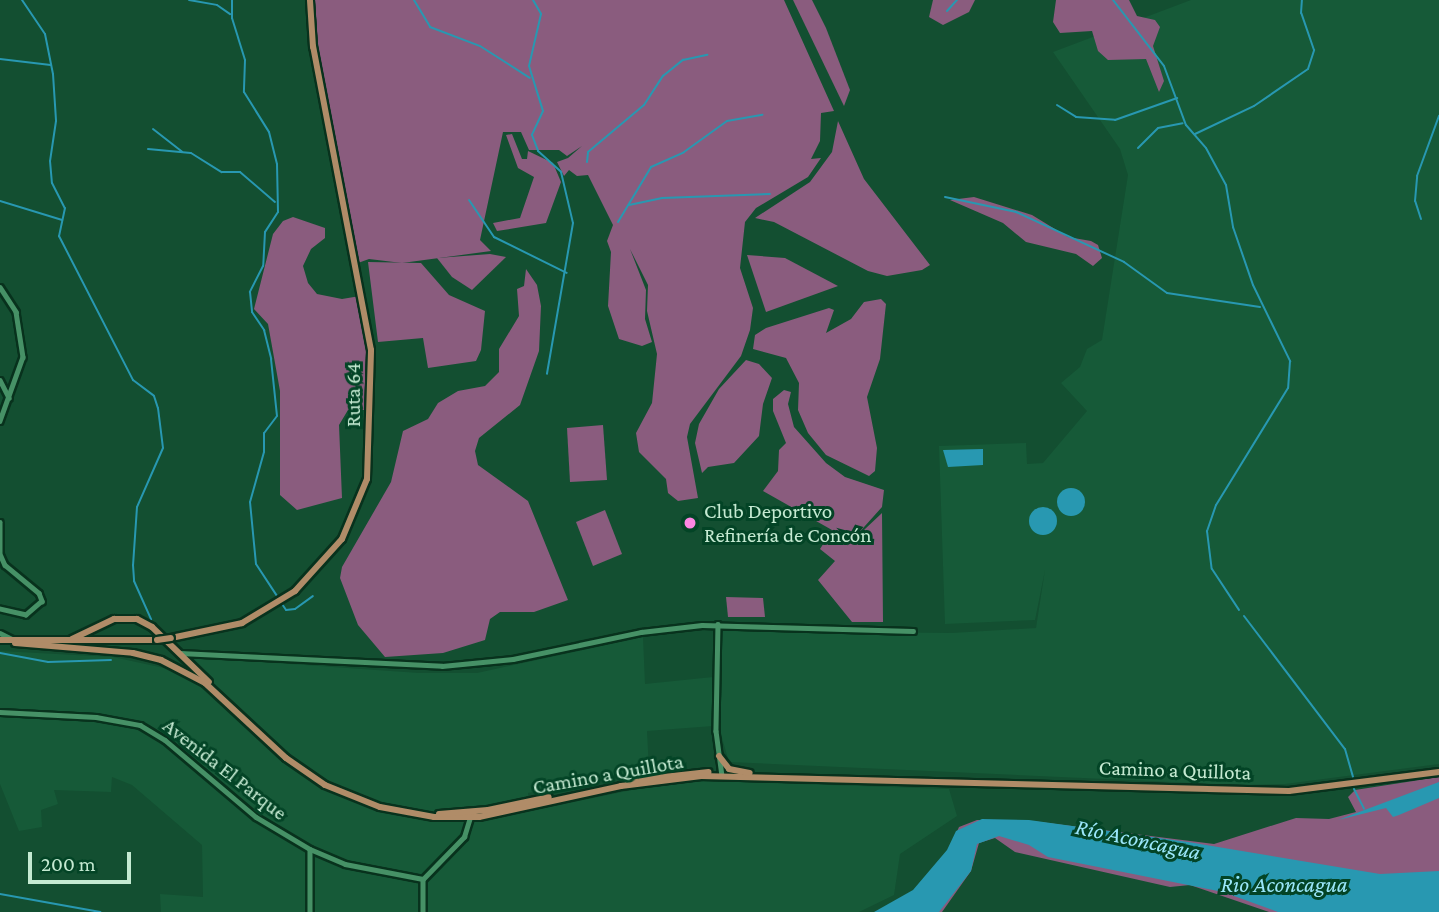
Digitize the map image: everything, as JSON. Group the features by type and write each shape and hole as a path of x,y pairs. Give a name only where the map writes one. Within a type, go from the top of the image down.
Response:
{"main road":[{"name":"Ruta 64","path":"0,642 157,640 242,623 295,591 342,539 367,479 371,350 313,47 310,0"},
{"path":"72,639 110,621 133,617 147,623 226,700"},
{"name":"Ruta 64","path":"14,642 126,640"},
{"path":"14,642 134,653 161,660 196,677 226,700"},
{"path":"161,660 178,651"},
{"name":"Camino a Quillota","path":"226,700 277,751 313,778 355,799 399,811 470,815 649,781 722,774 909,779"},
{"path":"694,772 713,768 719,756 729,769 750,773"},
{"name":"Camino a Quillota","path":"470,815 694,772 1290,791 1439,772"}],"street":[{"path":"0,287 16,312 23,347 21,370 0,421"},
{"path":"0,380 9,399"},
{"path":"0,522 0,553 5,565 40,593 42,601 26,615 0,609"},
{"path":"178,651 397,666 465,664 534,656 641,632 718,624 913,631"},
{"path":"718,624 719,756 722,774"},
{"path":"0,633 14,642"},
{"name":"Avenida El Parque","path":"0,712 96,717 145,727 256,817 310,849 345,864 423,879"},
{"path":"424,912 423,879 464,837 470,815"},
{"path":"310,849 310,912"}],"shaded area":[{"path":"315,0 784,0 834,111 821,113 820,141 811,159 821,158 808,177 756,208 745,222 740,268 753,308 750,330 741,356 690,424 687,437 698,498 678,501 668,493 666,479 639,452 636,433 652,403 657,354 647,311 648,285 630,249 646,290 645,319 652,342 642,346 619,339 608,306 611,252 607,241 613,225 588,175 577,176 569,170 564,176 557,162 568,158 582,146 567,156 559,150 529,150 521,132 503,132 480,240 491,251 402,263 369,259 358,263 321,73 313,16"},
{"path":"793,0 812,0 826,28 850,90 844,106"},
{"path":"933,0 975,0 969,12 943,25 929,17"},
{"path":"1056,0 1129,0 1137,16 1155,20 1160,27 1153,46 1164,81 1159,92 1146,59 1108,60 1098,51 1092,31 1060,33 1053,22"},
{"path":"1191,0 1439,0 1439,764 1285,784 1238,785 729,762 720,731 722,631 952,633 1036,628 1045,570 1035,620 945,624 939,446 1026,443 1027,464 1043,463 1087,411 1061,383 1080,367 1087,349 1102,340 1128,175 1120,149 1053,52"},
{"path":"838,121 864,179 930,265 922,270 887,276 868,271 774,222 755,218 810,182 832,152"},
{"path":"512,134 522,159 527,159 528,151 553,163 561,182 546,223 497,231 493,223 520,218 534,177 518,168 506,135"},
{"path":"974,197 1032,215 1068,237 1091,241 1098,245 1102,258 1093,266 1076,254 1026,242 1003,223 950,200"},
{"path":"293,217 325,228 325,238 311,249 303,266 308,283 317,294 342,299 360,296 368,356 366,410 348,410 339,425 342,498 297,510 280,495 280,391 268,324 254,309 273,234 283,221"},
{"path":"490,254 506,257 472,290 452,277 437,258"},
{"path":"747,255 785,258 838,286 766,312"},
{"path":"368,262 421,263 449,295 485,311 481,350 476,361 428,368 423,338 378,342"},
{"path":"526,269 537,285 541,306 539,351 520,405 479,438 475,451 478,465 528,501 568,600 534,612 500,612 490,619 485,640 443,653 385,657 358,625 340,578 342,567 391,482 403,431 428,419 438,403 458,391 485,386 499,372 499,349 519,316 517,289 524,286"},
{"path":"881,299 886,304 880,359 867,397 877,448 875,471 869,476 826,455 808,433 798,410 799,383 786,358 753,349 755,335 766,328 829,308 834,310 826,333 851,319 864,302"},
{"path":"746,360 759,364 772,378 763,404 759,436 734,463 708,467 702,473 695,443 699,424 719,389"},
{"path":"784,390 791,392 788,404 794,427 826,463 845,477 884,490 882,507 847,546 882,513 883,622 852,622 818,580 835,561 820,549 832,530 763,491 778,471 779,450 786,443 773,411 773,399"},
{"path":"603,425 607,480 570,482 567,428"},
{"path":"605,510 622,554 593,566 576,522"},
{"path":"726,597 763,598 765,617 728,617"},
{"path":"643,637 645,684 713,677 713,726 647,731 649,770 528,793 530,811 661,784 710,781 949,789 957,816 900,854 894,895 859,912 161,912 160,894 203,897 202,845 132,785 112,777 111,792 54,790 58,804 41,810 42,827 19,831 0,784 0,651 113,657 173,670 191,657 419,673 477,673"},
{"name":"Rio Aconcagua","path":"1439,777 1439,912 1269,912 1190,885 1170,887 1015,852 995,838 979,843 971,871 942,912 904,912 946,856 959,827 977,820 1032,821 1214,844 1296,818 1329,819 1356,812 1348,797 1355,790"}],"water":[{"path":"983,449 983,465 948,467 943,450"},
{"path":"1071,488 1081,492 1085,502 1081,512 1071,516 1061,512 1057,502 1061,492"},
{"path":"1043,507 1053,511 1057,521 1053,531 1043,535 1033,531 1029,521 1033,511"},
{"name":"Rio Aconcagua","path":"1439,782 1439,798 1399,815 1393,817 1386,808 1338,820"},
{"name":"Rio Aconcagua","path":"982,819 1029,820 1188,842 1380,874 1439,871 1439,912 1278,912 1223,892 1048,857 1029,845 999,836 977,844 971,871 939,912 874,912 913,890 947,850 956,831"}],"waterway":[{"path":"22,0 45,34 53,74 56,121 50,161 52,183 65,208 59,236 133,380 154,396 158,408 163,448 137,507 133,565 134,581 151,619"},
{"path":"189,0 217,5 230,14"},
{"path":"232,0 232,18 245,60 244,92 269,132 277,164 278,212 265,232 263,266 250,292 252,312 264,330 271,359 277,416 264,433 264,452 250,502 256,564 279,599"},
{"path":"414,0 430,27 480,46 530,78"},
{"path":"533,0 541,14 529,66 543,111 532,135 538,151 561,172 573,223 547,374"},
{"path":"947,11 957,0"},
{"path":"1113,0 1164,66 1186,125 1206,148 1226,185 1233,227 1253,285 1290,361 1288,388 1216,505 1207,531 1212,569 1239,610"},
{"path":"1195,134 1254,106 1308,69 1314,50 1301,13 1302,0"},
{"path":"587,162 588,152 644,105 663,76 683,60 707,55"},
{"path":"0,59 51,65"},
{"path":"1057,105 1076,117 1115,120 1177,98"},
{"path":"618,222 651,167 684,152 727,121 762,115"},
{"path":"1421,219 1415,201 1417,176 1439,116"},
{"path":"1138,148 1158,128 1183,123"},
{"path":"153,129 182,152"},
{"path":"148,149 191,153 222,172 240,172 275,202"},
{"path":"629,205 662,198 770,194"},
{"path":"945,197 1016,212 1124,262 1167,293 1260,307"},
{"path":"469,200 494,237 567,273"},
{"path":"0,201 62,220"},
{"path":"282,604 286,610 295,609 313,596"},
{"path":"1244,616 1345,749 1353,777"},
{"path":"0,653 48,662 111,660"},
{"path":"1354,789 1364,809"},
{"path":"0,894 100,912"}],"place":[{"name":"Club Deportivo Refinería de Concón","path":"690,523"}],"water label":[{"name":"Río Aconcagua","path":"1138,839"}]}
